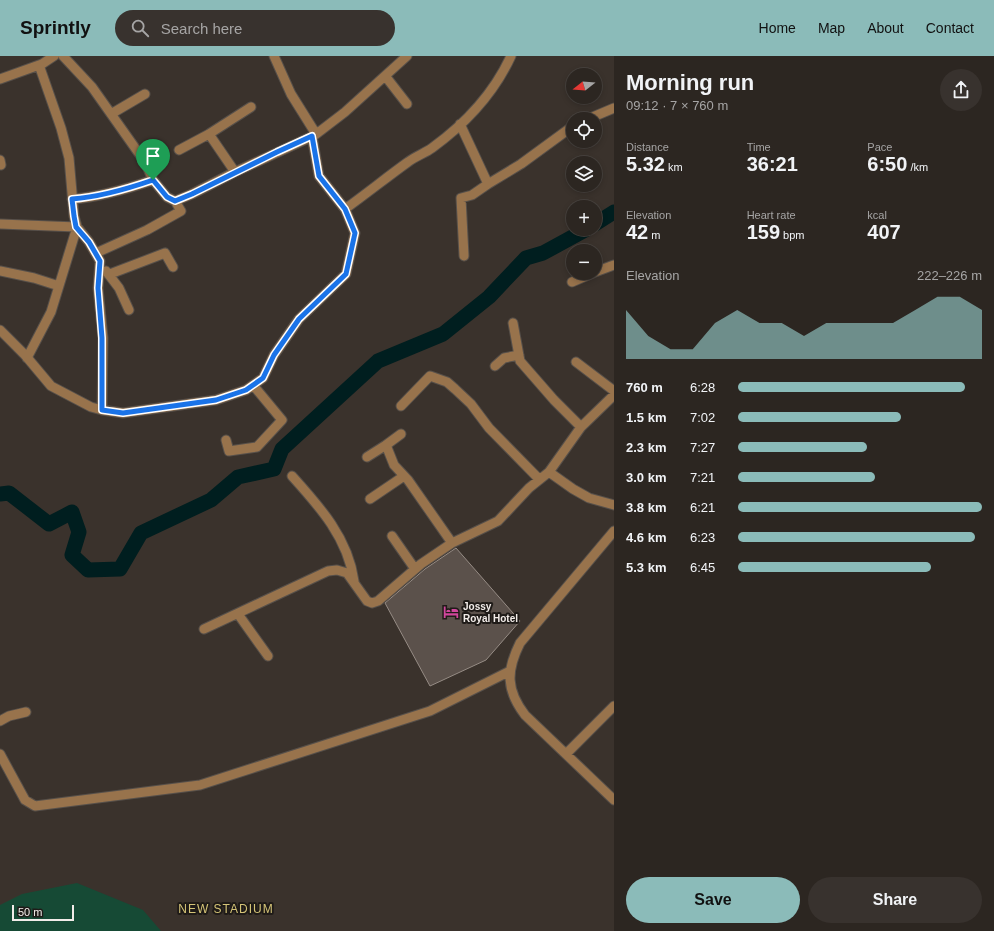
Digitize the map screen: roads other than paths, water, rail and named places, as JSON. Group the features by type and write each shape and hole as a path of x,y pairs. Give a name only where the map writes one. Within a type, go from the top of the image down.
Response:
{"street":[{"path":"0,80 39,65 54,56"},
{"path":"62,56 92,87 145,162 153,180 167,197 175,201 181,211 147,230 96,253"},
{"path":"0,330 27,358 50,386 92,407 102,410 123,413 216,400 246,390 263,378 274,355 299,319 346,274 355,233 345,209 319,176 314,135 291,94 274,56"},
{"path":"175,201 314,135 345,112 386,77 407,56"},
{"path":"345,209 409,161 431,149 460,124 483,101 503,73 511,56"},
{"path":"27,358 51,312 76,227 69,158 39,65"},
{"path":"386,77 407,104"},
{"path":"111,114 145,94"},
{"path":"179,150 210,134 251,107"},
{"path":"602,113 614,108"},
{"path":"460,124 488,184"},
{"path":"464,256 461,198 472,195 521,164 566,131"},
{"path":"210,134 235,172"},
{"path":"72,199 92,198 153,180"},
{"path":"0,224 76,227"},
{"path":"76,227 96,253 101,266 98,288 102,338 102,410"},
{"path":"110,274 166,253 173,267"},
{"path":"602,269 614,265"},
{"path":"101,266 110,274 129,310"},
{"path":"0,271 34,278 59,286"},
{"path":"572,282 576,280"},
{"path":"513,323 520,361 554,400 581,426"},
{"path":"495,366 504,358 519,355"},
{"path":"576,362 614,391"},
{"path":"401,406 430,376 447,382 471,404 489,428 539,480"},
{"path":"226,440 229,451 258,447 282,420 253,385"},
{"path":"204,629 328,571 342,570 347,573 367,601 372,603 378,601 416,569 452,543 498,521 529,488 549,472 581,426 614,395"},
{"path":"367,457 401,434"},
{"path":"386,445 394,465 404,476 452,543"},
{"path":"549,472 573,490 589,498 614,505"},
{"path":"292,476 323,511 334,528 347,554 354,582"},
{"path":"370,499 404,476"},
{"path":"614,531 520,643 512,659 510,671 511,689 516,703 525,715 614,800"},
{"path":"392,536 416,569"},
{"path":"238,614 268,656"},
{"path":"0,754 26,800 34,806 200,785 430,711 510,671"},
{"path":"566,754 614,706"},
{"path":"0,721 9,716 26,712"}],"waterway":[{"path":"602,220 614,212"},
{"path":"0,494 9,493 49,524 72,512 79,532 72,555 88,570 120,569 141,533 211,500 238,477 274,469 282,449 378,361 443,334 489,297 526,258 543,253 574,236"}],"place":[{"name":"Jossy Royal Hotel","path":"451,612"}],"district":[{"name":"NEW STADIUM","path":"226,909"}]}
